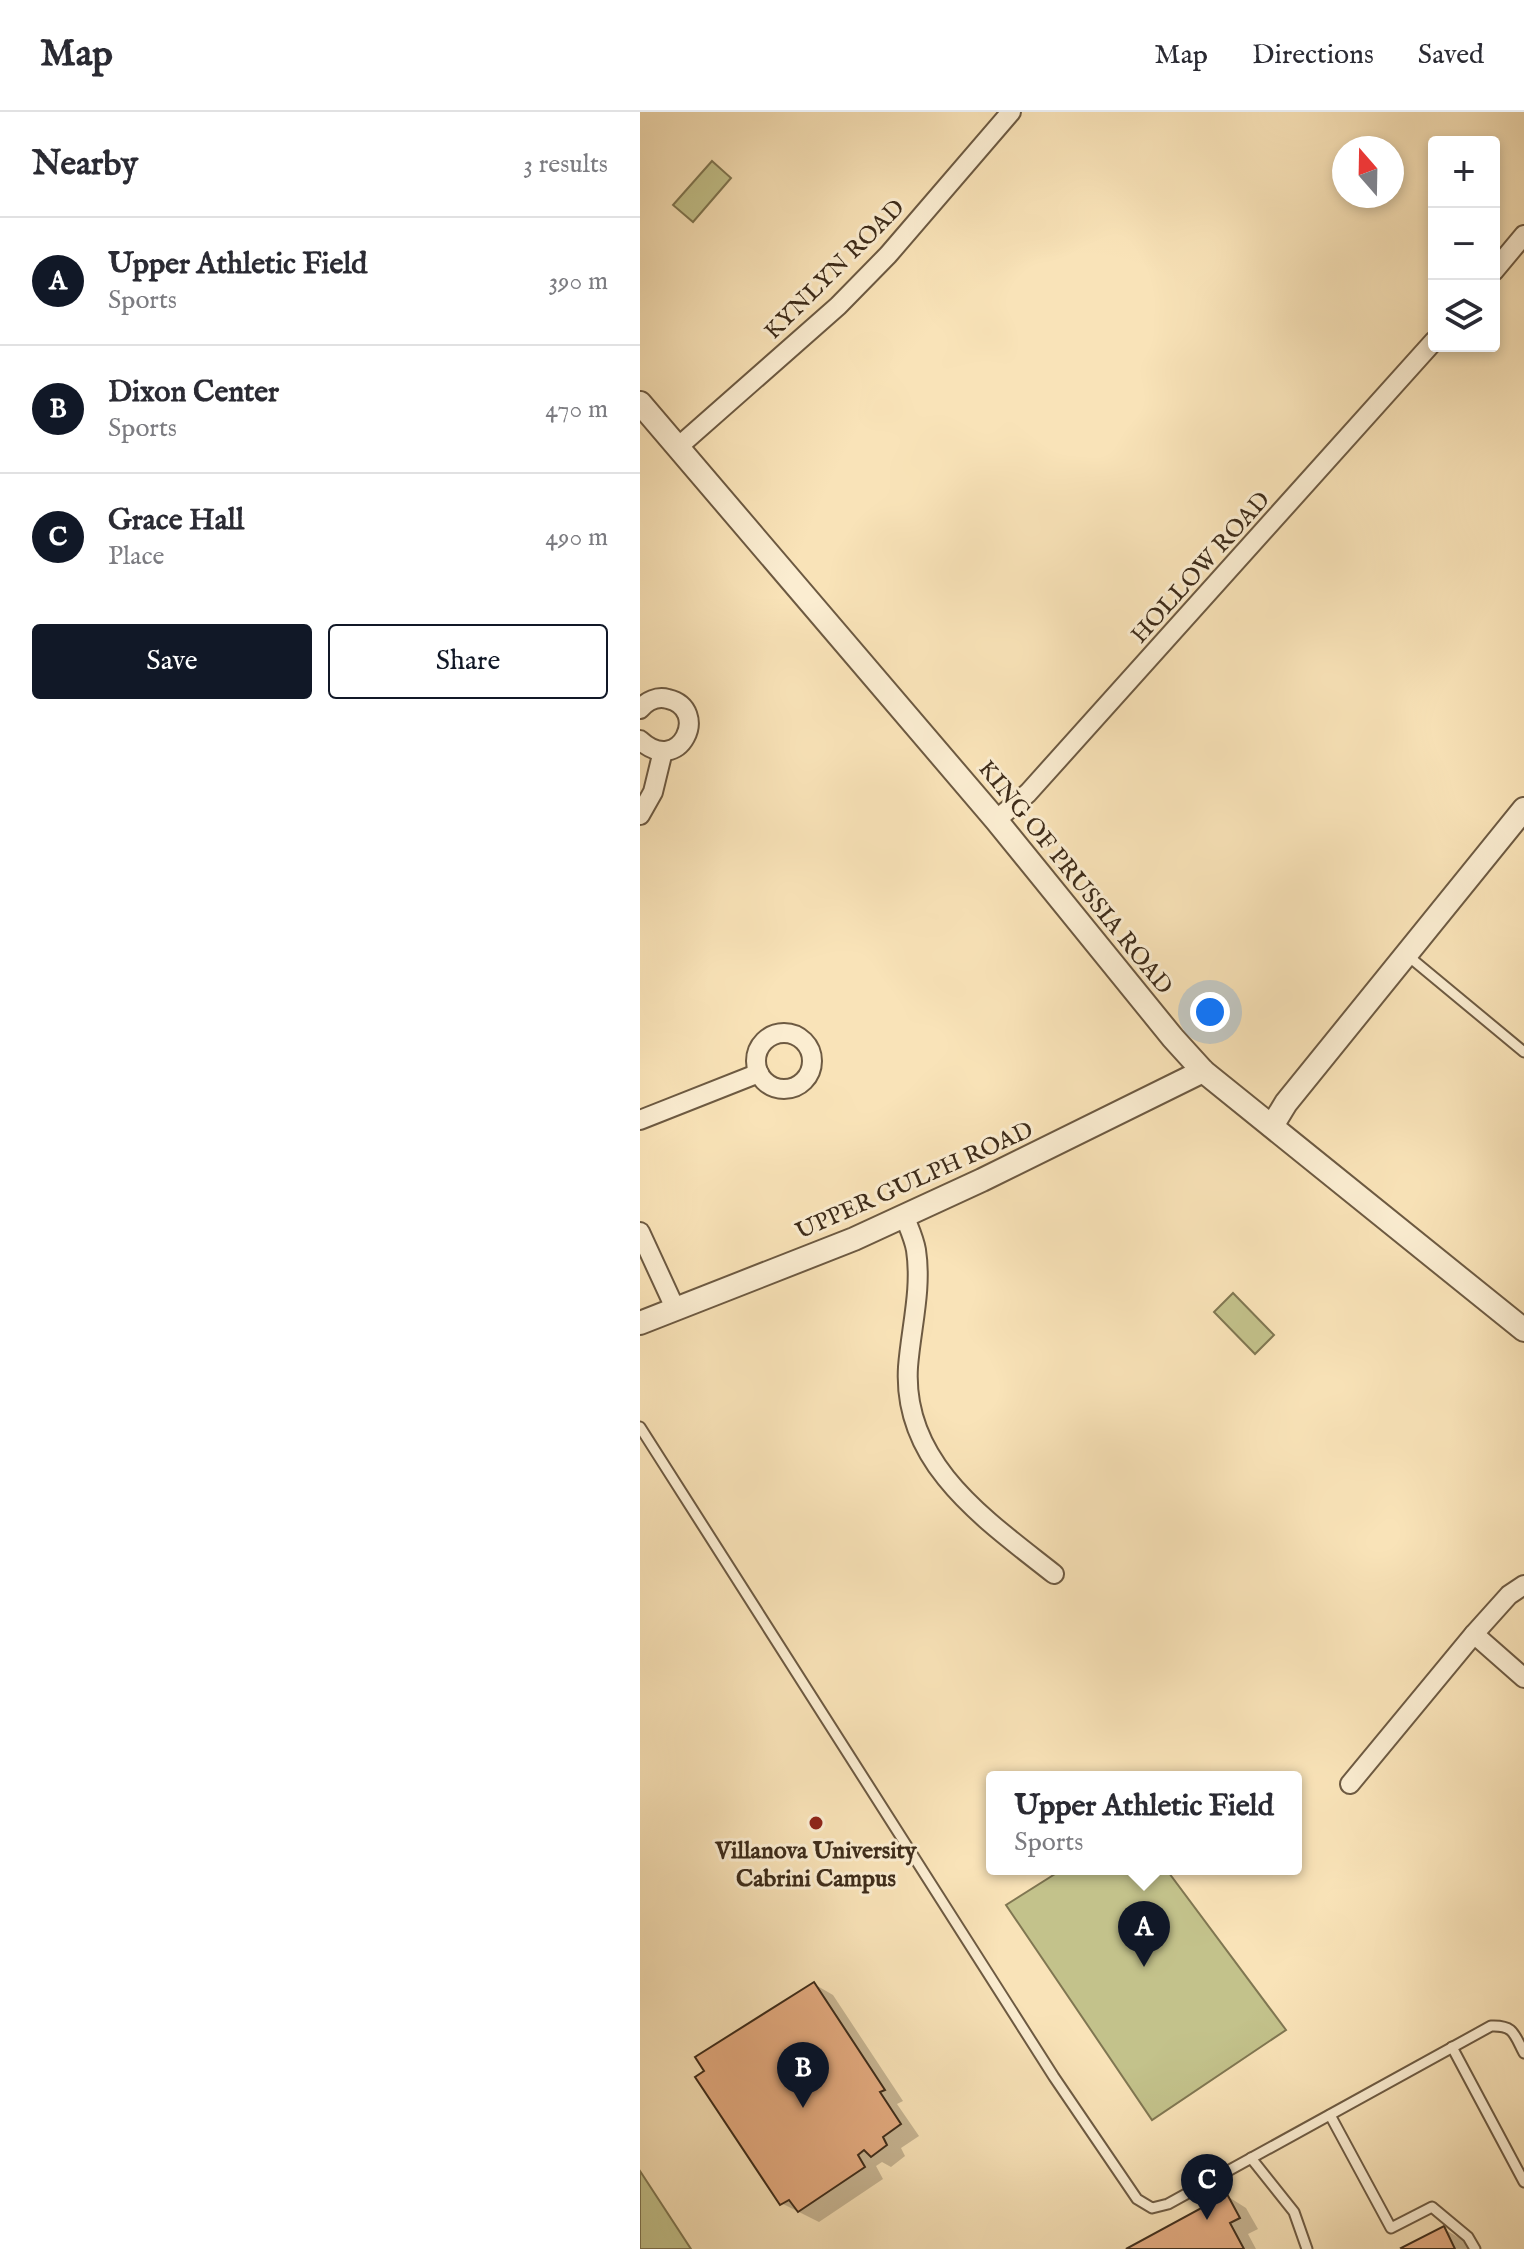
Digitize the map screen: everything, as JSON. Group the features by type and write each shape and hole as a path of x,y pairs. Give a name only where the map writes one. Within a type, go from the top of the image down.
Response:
{"street":[{"name":"KYNLYN ROAD","path":"678,447 838,306 888,255 1011,112"},
{"path":"1500,264 1524,235"},
{"name":"HOLLOW ROAD","path":"996,820 1028,793 1428,348"},
{"name":"KING OF PRUSSIA ROAD","path":"640,403 996,820 1203,1071 1524,1330"},
{"path":"640,709 651,700 662,698 677,702 684,709 689,725 680,744 663,751 649,748 640,740"},
{"path":"640,815 653,792 663,751"},
{"path":"1272,1126 1286,1103 1524,809"},
{"name":"UPPER GULPH ROAD","path":"640,1323 854,1239 1203,1071"},
{"path":"640,1120 759,1073"},
{"path":"904,1215 915,1247 917,1266 908,1369 909,1401 917,1432 931,1461 981,1516 1054,1574"},
{"path":"640,1232 675,1308"},
{"path":"1350,1784 1474,1634 1509,1595 1524,1585"},
{"path":"1474,1634 1524,1678"}],"lane":[{"path":"1407,955 1524,1052"},
{"path":"640,1427 1054,2077 1137,2199 1152,2208 1168,2204 1491,2026 1505,2026 1513,2031 1524,2053"},
{"path":"1452,2047 1524,2182"},
{"path":"1330,2115 1391,2228 1432,2207 1468,2237 1475,2249"},
{"path":"1251,2158 1294,2212 1307,2249"}],"shaded area":[{"path":"712,161 731,178 693,222 673,205"},
{"path":"1233,1293 1274,1335 1255,1354 1214,1312"},
{"path":"1054,1875 1170,1875 1286,2030 1152,2120 1006,1905"},
{"path":"640,2171 691,2249 640,2249"}],"building":[{"path":"814,1982 885,2090 880,2092 901,2124 883,2137 887,2145 871,2157 864,2150 858,2155 865,2167 798,2212 789,2200 780,2205 695,2077 704,2071 695,2057"},
{"path":"1227,2194 1240,2218 1230,2223 1244,2249 1126,2249"},
{"path":"1444,2226 1455,2249 1401,2248"}],"place":[{"name":"Villanova University Cabrini Campus","path":"816,1823"},
{"name":"Upper Athletic Field","path":"1144,1967"},
{"name":"Dixon Center","path":"803,2108"},
{"name":"Grace Hall","path":"1207,2220"}]}
